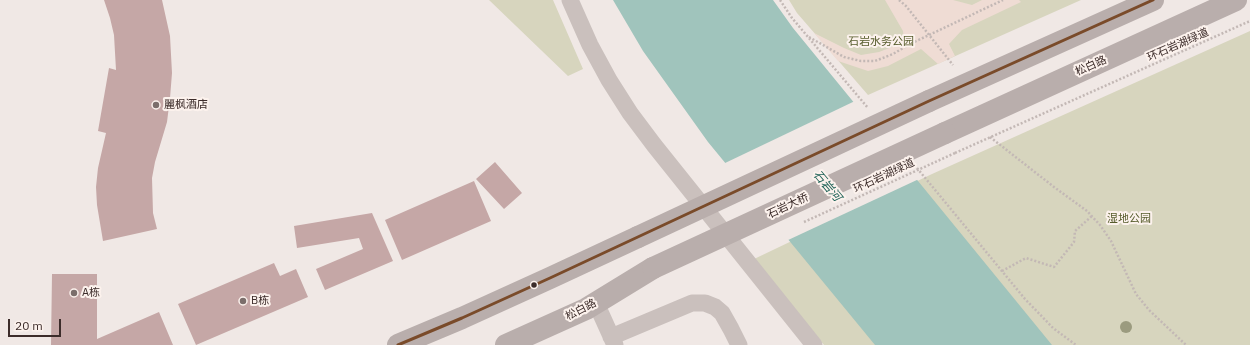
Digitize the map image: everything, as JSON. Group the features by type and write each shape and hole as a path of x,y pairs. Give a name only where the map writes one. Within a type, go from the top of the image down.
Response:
{"main road":[{"path":"398,345 502,300 929,101 1153,0"},
{"name":"松白路","path":"945,133 1236,0"},
{"name":"石岩大桥","path":"653,268 945,133"},
{"name":"松白路","path":"506,345 586,309 653,268"}],"lane":[{"path":"570,0 590,45 609,80 630,113 814,345"},
{"path":"596,303 613,341 692,303 705,303 715,307 722,313 738,345"}],"path":[{"path":"780,0 792,18 868,110"},
{"path":"899,0 906,6 928,36 953,65"},
{"path":"807,36 844,57 861,61 875,61 893,54 1003,0"},
{"name":"环石岩湖绿道","path":"798,225 981,140 1250,21"},
{"path":"990,137 1092,216 1100,224 1111,241 1136,294 1148,310 1186,345"},
{"path":"914,165 1025,300 1053,328 1076,345"},
{"path":"1002,271 1026,258 1054,267 1074,242 1075,231 1092,216"}],"green space":[{"path":"489,0 553,0 583,69 568,76"},
{"name":"石岩水务公园","path":"789,0 1081,0 868,95 797,13"},
{"name":"湿地公园","path":"1250,31 1250,345 824,345 752,260 932,174"}],"shaded area":[{"path":"885,0 953,0 972,5 982,0 1019,0 1021,2 962,30 949,44 955,56 938,64 921,49 888,66 868,71 838,61 814,33 861,55 879,52 897,45 904,39 903,31"}],"water":[{"name":"石岩河","path":"613,0 773,0 793,28 1052,345 875,345 708,142 643,51"}],"pier":[{"path":"855,101 919,179 786,241 723,164"}],"building":[{"path":"104,0 162,0 170,36 172,73 167,122 155,162 152,178 153,213 157,229 103,241 97,205 96,187 98,168 106,133 98,131 109,68 116,70 114,35"},
{"path":"495,162 522,193 504,209 476,179"},
{"path":"474,181 491,221 402,260 385,220"},
{"path":"372,213 393,261 325,290 316,269 363,249 359,238 297,248 294,226"},
{"name":"B栋","path":"274,263 280,276 296,269 308,297 196,345 178,304"},
{"name":"A栋","path":"52,274 97,274 97,339 159,312 173,345 51,345"}],"transit line":[{"path":"398,345 550,278 929,101 1153,0"}],"place":[{"name":"麗枫酒店","path":"156,105"},
{"name":"A栋","path":"74,293"},
{"name":"B栋","path":"243,301"}]}
